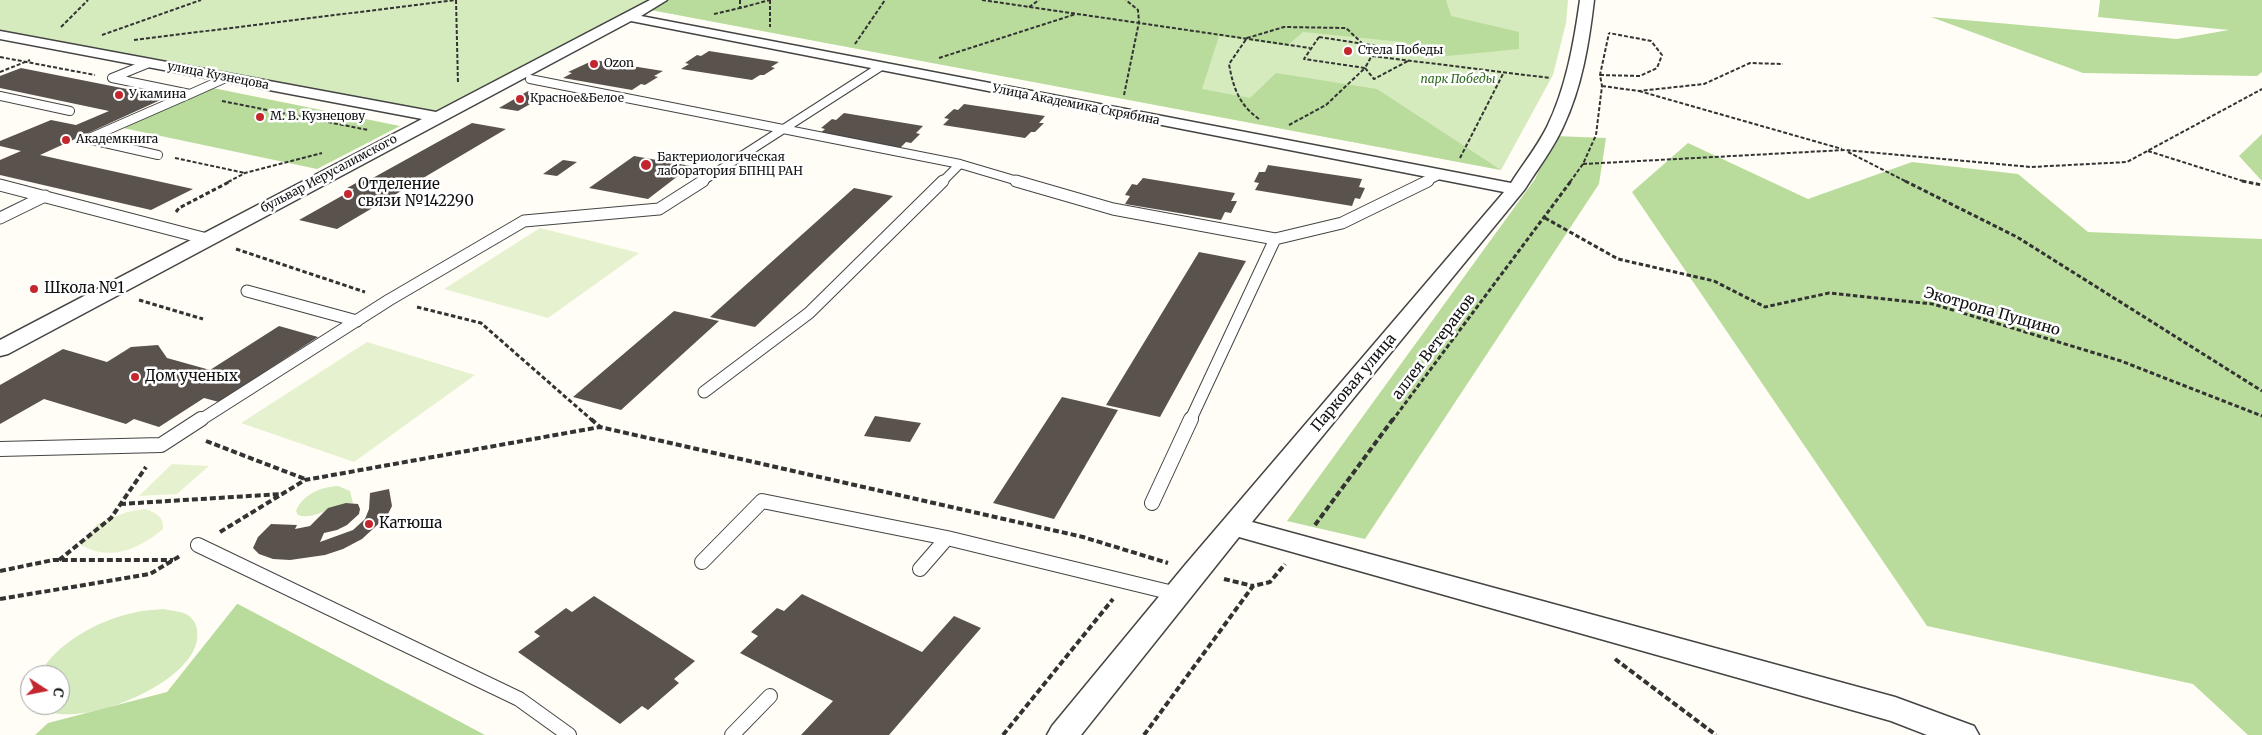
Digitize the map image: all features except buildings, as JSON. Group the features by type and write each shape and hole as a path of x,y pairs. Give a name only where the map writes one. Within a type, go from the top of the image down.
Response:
{"street":[{"name":"бульвар Иерусалимского","path":"0,349 458,105 660,0"},
{"name":"Парковая улица","path":"1063,735 1195,572 1516,189 1554,127 1565,76 1584,29 1587,0"},
{"name":"Улица Академика Скрябина","path":"637,19 1516,189"},
{"name":"улица Кузнецова","path":"0,35 436,117"},
{"path":"1234,526 1302,543 1894,710 1963,735"}],"lane":[{"path":"112,78 149,63"},
{"path":"0,449 161,445 390,300 524,221 659,209 880,67"},
{"path":"158,155 87,139 228,77"},
{"path":"112,78 190,94"},
{"path":"530,79 960,164 1113,209 1275,238 1342,223 1439,175"},
{"path":"0,96 70,111"},
{"path":"704,392 809,313 960,164"},
{"path":"0,185 206,239"},
{"path":"0,218 45,196"},
{"path":"1152,503 1275,238"},
{"path":"247,291 356,321"},
{"path":"702,562 762,501 947,538 1177,594"},
{"path":"920,569 947,538"},
{"path":"198,545 519,699 569,735"},
{"path":"732,735 770,696"}],"path":[{"path":"88,0 53,34 66,47 201,0"},
{"path":"131,40 456,0 458,105"},
{"path":"740,0 740,8 770,0 770,34"},
{"path":"851,48 885,0"},
{"path":"982,0 1310,48"},
{"path":"1030,7 1039,0"},
{"path":"1123,100 1139,22 1138,10 1126,0"},
{"path":"936,59 1077,14"},
{"path":"1264,122 1249,114 1234,92 1229,64 1247,38 1284,27 1346,28 1363,44"},
{"path":"1372,56 1504,72 1565,76 1640,76 1657,68 1662,55 1651,41 1601,32"},
{"path":"1600,75 1609,33"},
{"path":"1287,126 1326,105 1365,68 1377,46 1319,37 1304,59 1365,68 1374,79 1409,60"},
{"path":"0,57 112,78"},
{"path":"1639,91 1704,84 1750,63 1783,64"},
{"path":"1456,166 1504,72"},
{"name":"аллея Ветеранов","path":"1253,586 1270,582 1302,543 1545,218 1583,164 1596,135 1602,86 1600,75"},
{"path":"1602,86 1639,91 1845,150 2017,237 2262,390"},
{"path":"1583,164 1845,150 2031,167 2127,162 2262,89"},
{"path":"2257,93 2262,94"},
{"path":"190,94 371,131 363,135"},
{"path":"2148,151 2256,185 2262,185"},
{"path":"164,228 179,208 245,174 324,153"},
{"path":"158,155 245,174"},
{"name":"Экотропа Пущино","path":"1545,218 1618,259 1714,281 1765,307 1829,293 1933,304 2121,361 2262,416"},
{"path":"206,239 390,300 482,323 600,427"},
{"path":"136,300 203,319"},
{"path":"0,599 150,574 305,480 600,427 1083,537 1195,572 1253,586 1144,735"},
{"path":"182,432 305,480"},
{"path":"58,560 111,518 161,445"},
{"path":"120,504 282,494"},
{"path":"1142,564 1148,556"},
{"path":"0,571 58,560 173,560"},
{"path":"1003,735 1118,593"},
{"path":"1611,656 1716,735"}],"green space":[{"path":"0,0 648,0 458,102 442,113 0,32"},
{"name":"парк Победы","path":"669,0 1568,0 1566,23 1553,75 1501,170 651,10"},
{"name":"парк Победы","path":"669,0 1446,0 1451,16 1519,32 1519,49 1437,57 1402,42 1303,32 1287,46 1219,36 1202,89 1250,98 1276,73 1377,89 1501,170 651,10"},
{"path":"2100,0 2262,0 2262,72 2257,76 2083,73 1931,17 2177,39 2229,30 2098,17"},
{"path":"213,88 400,126 317,169 123,128"},
{"path":"2262,134 2262,181 2239,156"},
{"path":"1555,136 1606,138 1599,184 1365,539 1287,521 1535,179"},
{"path":"1688,143 1808,199 1912,162 2018,174 2088,232 2262,239 2262,735 2248,735 2193,684 1927,626 1632,192"},
{"path":"540,228 639,253 548,318 444,289"},
{"path":"367,342 475,375 354,462 241,423"},
{"path":"172,464 209,466 177,494 139,496"},
{"path":"338,486 350,491 353,503 311,516 298,515 296,511 299,505 313,492"},
{"path":"145,509 161,518 163,529 144,542 124,551 113,553 92,550 81,545 97,524 127,512"},
{"path":"237,604 485,735 35,735 48,723 167,692"},
{"path":"164,609 180,612 186,614 194,621 197,630 197,640 189,658 173,674 151,689 126,701 99,710 70,714 70,665 46,665 47,663 67,643 93,627 120,616"}],"place":[{"name":"Стела Победы","path":"1348,51"},
{"name":"Ozon","path":"594,64"},
{"name":"У камина","path":"119,95"},
{"name":"Красное&Белое","path":"520,99"},
{"name":"М. В. Кузнецову","path":"260,117"},
{"name":"Академкнига","path":"66,140"},
{"name":"Бактериологическая лаборатория БПНЦ РАН","path":"646,165"},
{"name":"Отделение связи №142290","path":"348,194"},
{"name":"Школа №1","path":"34,289"},
{"name":"Дом ученых","path":"135,377"},
{"name":"Катюша","path":"369,524"}]}
